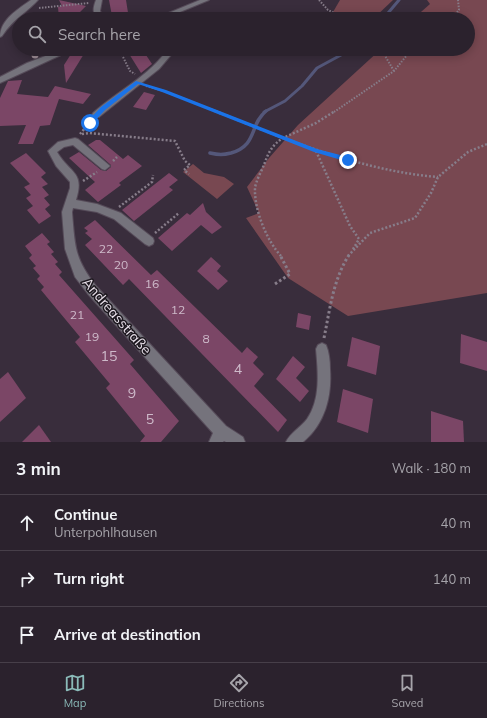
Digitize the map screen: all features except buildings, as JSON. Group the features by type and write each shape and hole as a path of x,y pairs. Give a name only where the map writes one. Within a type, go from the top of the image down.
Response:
{"street":[{"path":"22,10 35,0"},
{"path":"176,12 206,0"},
{"path":"96,12 98,2"},
{"path":"0,35 4,27 12,19"},
{"path":"0,80 30,64 51,56"},
{"path":"96,115 168,56"},
{"path":"78,138 105,166"},
{"name":"Andreasstraße","path":"78,138 61,144 52,151 59,163 75,181 75,188 69,203 67,226 70,249 79,273 218,437 238,442"},
{"path":"69,203 83,204 121,218 149,241"},
{"path":"293,442 304,434 317,418 322,400 324,383 322,349"}],"path":[{"path":"320,0 328,10 332,12"},
{"path":"457,12 459,10 458,0"},
{"path":"22,10 98,2"},
{"path":"123,56 130,71 140,80 164,91 316,151 406,173 438,177"},
{"path":"385,56 394,71"},
{"path":"275,284 290,274 282,257 272,246 257,208 255,187 269,151 283,138 334,113 355,99 370,86 394,71 406,56"},
{"path":"78,138 96,115"},
{"path":"78,138 89,133 175,141 185,161 190,165 184,170 189,174"},
{"path":"349,255 370,233 415,218 431,193 438,177 468,152 487,144"},
{"path":"316,151 350,226 359,239 341,268 336,280 322,349"},
{"path":"111,214 152,182 153,175"},
{"path":"149,241 152,236 179,213"}],"shaded area":[{"path":"340,0 393,0 380,12 333,12"},
{"path":"427,0 487,0 487,293 348,316 288,278 246,218 259,213 247,187 269,158 298,125 373,56 475,56 475,12 421,12 430,4"},
{"path":"193,164 204,173 224,177 234,184 217,199 183,172"}],"waterway":[{"path":"389,12 399,0"},
{"path":"264,112 285,101 302,86 317,68 339,56"},
{"path":"210,153 226,154 240,149 249,140 257,122 266,111"}],"route":[{"path":"90,123 103,108 138,82 316,151 348,160"}]}
